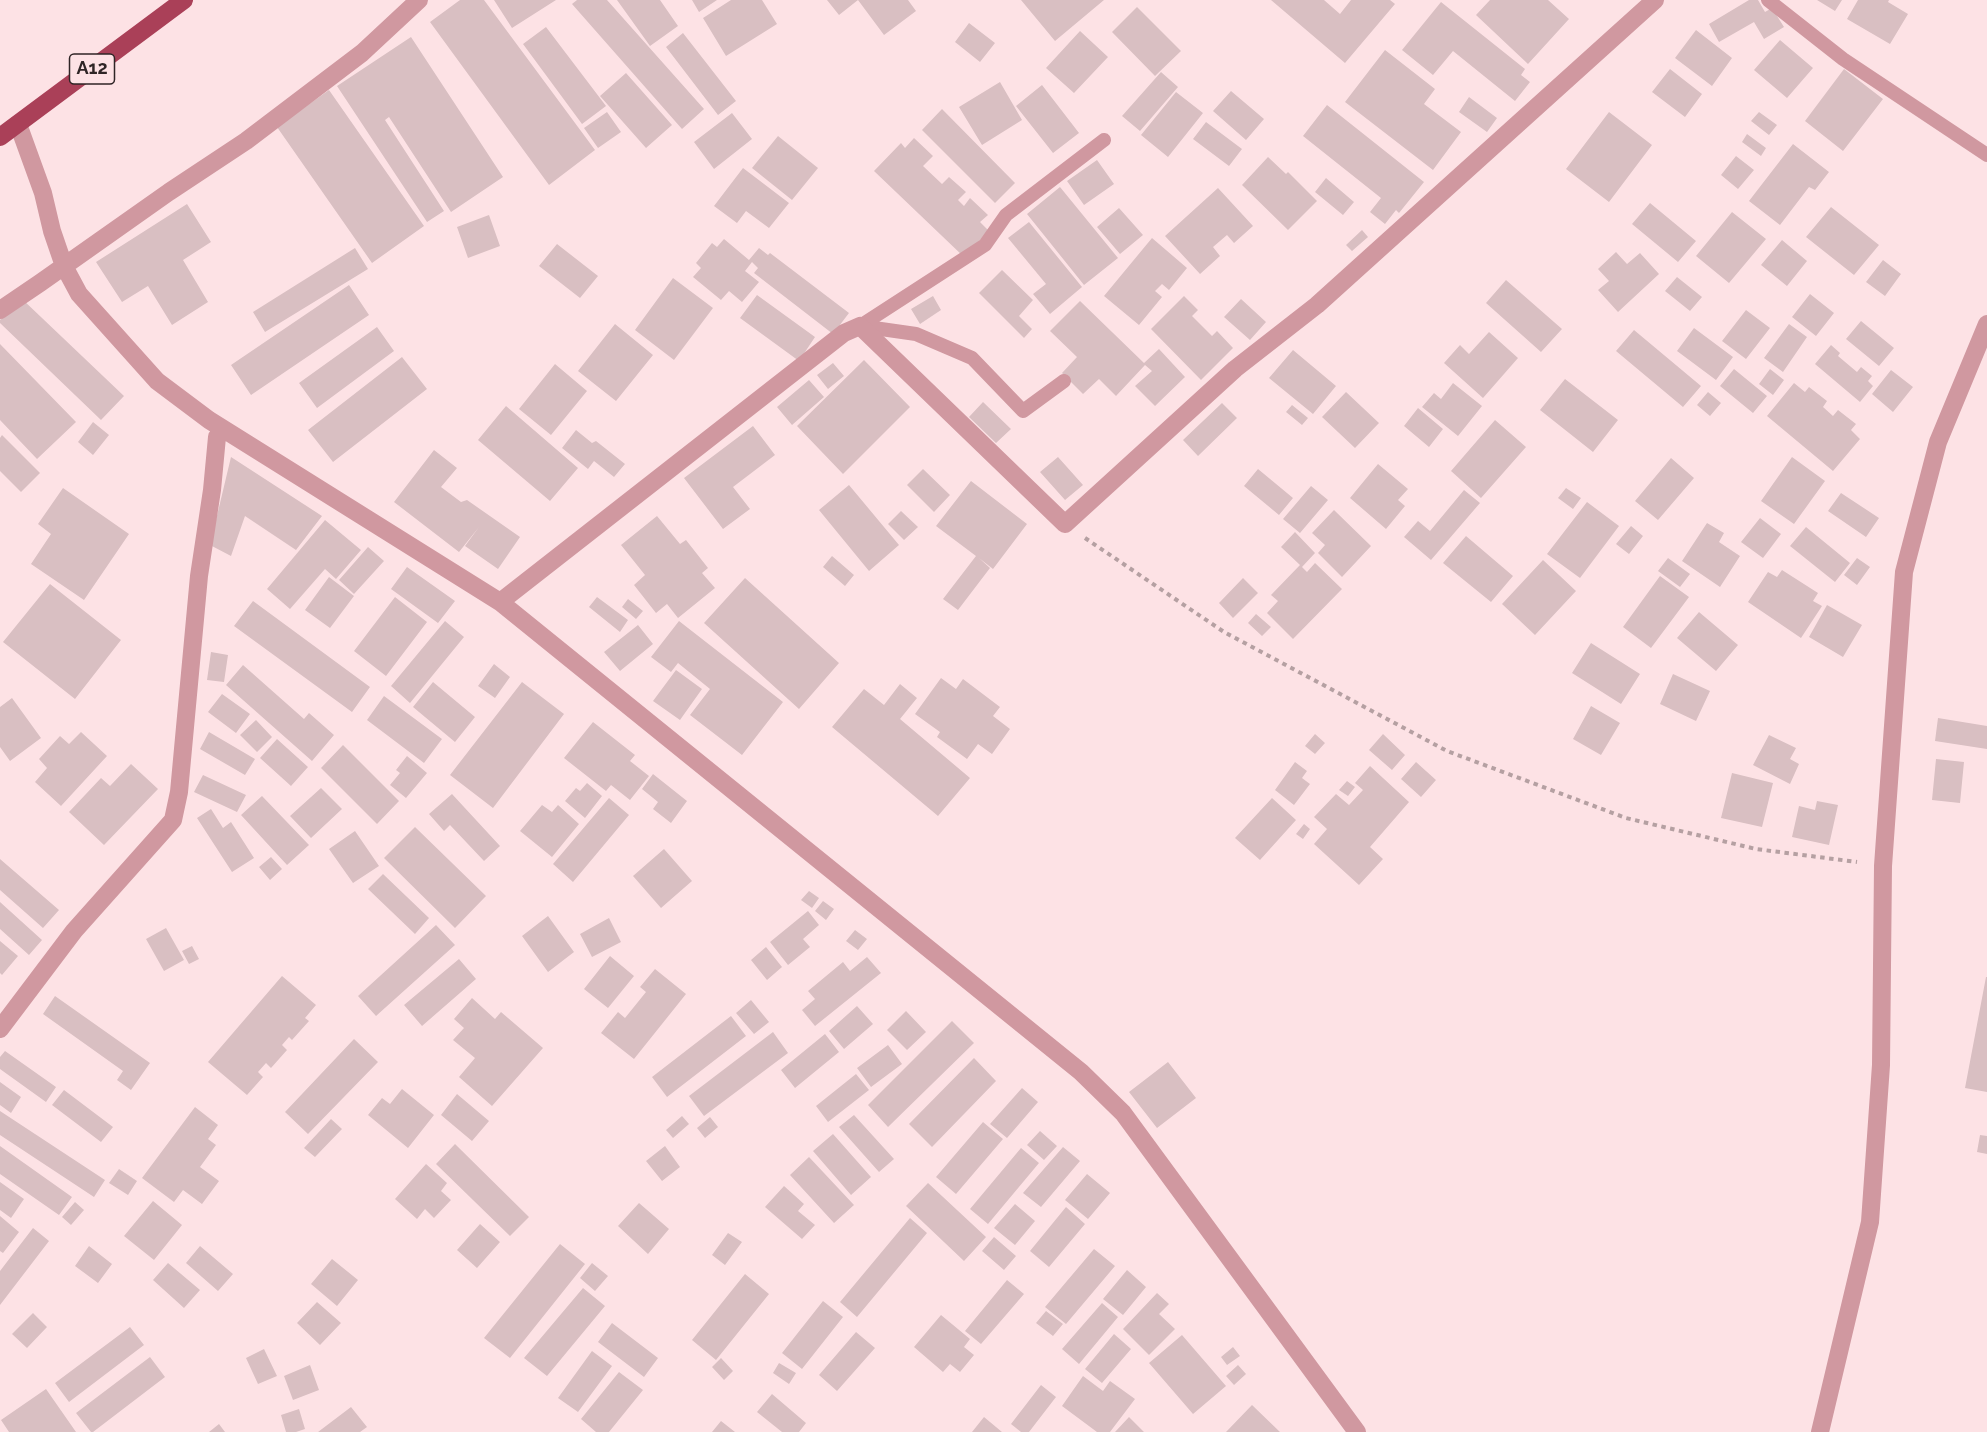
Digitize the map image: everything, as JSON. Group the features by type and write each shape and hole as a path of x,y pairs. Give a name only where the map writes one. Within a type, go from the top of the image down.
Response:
{"highway":[{"name":"A12","path":"0,137 184,0"}],"street":[{"path":"0,310 255,134 362,53 419,0"},
{"path":"500,602 844,333 860,326 1065,524 1235,369 1317,305 1655,0"},
{"path":"18,124 43,194 64,266 79,294 157,381 208,420 500,602 1081,1072 1123,1113 1357,1432"},
{"path":"1821,1432 1870,1222 1881,1065 1883,866 1904,573 1938,442 1987,324"},
{"path":"0,1029 74,931 173,820 179,792 199,576 217,437"}],"lane":[{"path":"1768,0 1843,59 1987,155"},
{"path":"860,326 985,245 1006,215 1104,140"},
{"path":"860,326 916,334 972,358 1023,411 1064,381"}],"path":[{"path":"1065,524 1224,633 1447,751 1626,818 1756,849 1883,866"}],"building":[{"path":"460,0 484,0 595,150 549,185 430,22"},
{"path":"494,0 556,0 512,28"},
{"path":"577,0 607,0 704,109 682,129 572,4"},
{"path":"617,0 660,0 678,26 650,46"},
{"path":"692,0 717,0 699,12"},
{"path":"731,0 762,0 777,24 726,56 703,18"},
{"path":"827,0 858,0 839,15"},
{"path":"858,0 908,0 916,11 884,35"},
{"path":"1021,0 1104,0 1055,41"},
{"path":"1271,0 1324,0 1340,14 1351,0 1390,0 1395,4 1345,63"},
{"path":"1490,0 1548,0 1569,19 1528,64 1476,15"},
{"path":"1749,0 1758,0 1765,12 1772,8 1784,27 1764,39 1754,22 1719,42 1709,24"},
{"path":"1817,0 1842,0 1835,11"},
{"path":"1858,0 1889,0 1888,2 1908,14 1890,44 1847,19"},
{"path":"1441,2 1525,69 1521,75 1530,82 1515,101 1453,51 1433,75 1402,50"},
{"path":"1137,7 1181,51 1155,76 1112,32"},
{"path":"969,23 995,43 980,62 955,42"},
{"path":"546,27 606,106 582,124 523,44"},
{"path":"1696,30 1732,58 1712,86 1675,58"},
{"path":"1080,31 1108,57 1074,93 1046,68"},
{"path":"683,33 736,101 718,115 666,47"},
{"path":"411,37 503,177 451,212 389,117 385,120 444,211 427,222 337,86"},
{"path":"1780,40 1813,68 1787,98 1754,70"},
{"path":"1385,50 1435,89 1424,104 1461,132 1433,170 1345,102"},
{"path":"1670,69 1702,94 1685,117 1652,92"},
{"path":"1844,69 1883,99 1843,151 1805,121"},
{"path":"1161,72 1178,87 1140,131 1122,116"},
{"path":"626,73 672,125 646,148 600,96"},
{"path":"1000,82 1022,120 982,145 959,107"},
{"path":"1042,85 1079,133 1053,153 1016,106"},
{"path":"329,90 424,226 372,263 277,127"},
{"path":"1231,91 1264,119 1246,140 1213,111"},
{"path":"1176,92 1203,113 1168,157 1141,135"},
{"path":"1469,97 1497,118 1487,132 1459,112"},
{"path":"1327,105 1424,182 1399,213 1396,210 1385,224 1370,212 1381,198 1303,136"},
{"path":"942,109 1015,183 995,203 922,130"},
{"path":"607,112 621,132 598,148 584,128"},
{"path":"1609,112 1652,145 1609,202 1566,169"},
{"path":"1759,112 1777,125 1769,135 1751,121"},
{"path":"732,113 752,139 714,169 694,142"},
{"path":"1206,122 1242,149 1229,166 1193,139"},
{"path":"1747,134 1766,148 1761,156 1742,142"},
{"path":"778,136 818,168 792,200 752,168"},
{"path":"914,138 933,156 923,166 942,184 949,177 966,192 958,200 964,206 970,198 988,215 980,222 989,231 964,257 874,171 901,143 905,148"},
{"path":"1793,144 1829,172 1815,190 1809,187 1780,225 1749,201"},
{"path":"1736,156 1754,170 1738,189 1721,175"},
{"path":"1268,157 1286,174 1288,172 1317,201 1288,230 1242,185"},
{"path":"1097,160 1114,184 1084,205 1067,181"},
{"path":"743,168 789,203 769,228 746,211 737,223 714,206"},
{"path":"1326,178 1354,202 1343,215 1315,192"},
{"path":"1060,187 1118,258 1084,285 1027,214"},
{"path":"1218,188 1253,226 1234,243 1227,235 1213,247 1220,256 1200,274 1165,236"},
{"path":"1650,203 1696,241 1678,262 1632,224"},
{"path":"187,204 211,242 183,260 208,302 172,325 148,286 122,302 96,262"},
{"path":"1831,207 1879,245 1854,275 1806,237"},
{"path":"1119,208 1143,235 1120,254 1097,227"},
{"path":"1732,212 1766,239 1729,283 1696,256"},
{"path":"489,215 500,246 468,258 457,227"},
{"path":"1029,222 1082,287 1050,314 1033,294 1046,284 1008,238"},
{"path":"1362,230 1368,237 1352,251 1346,245"},
{"path":"1152,238 1187,268 1169,290 1162,284 1155,291 1162,297 1139,325 1104,296"},
{"path":"724,239 749,260 759,248 768,255 770,253 849,313 833,334 754,273 758,268 752,262 745,271 759,282 742,302 729,291 721,300 693,277 701,268 696,263 712,243 717,247"},
{"path":"1782,240 1807,261 1787,286 1761,265"},
{"path":"557,244 598,276 580,298 539,266"},
{"path":"355,248 368,269 265,332 253,312"},
{"path":"1616,252 1627,264 1640,253 1659,274 1618,312 1598,290 1609,281 1598,269"},
{"path":"1883,260 1901,274 1885,296 1866,282"},
{"path":"1002,270 1033,300 1019,316 1032,329 1024,338 979,293"},
{"path":"1677,277 1702,297 1690,311 1665,291"},
{"path":"673,278 713,308 674,360 635,330"},
{"path":"1506,280 1562,329 1541,352 1486,303"},
{"path":"349,285 369,315 251,395 231,365"},
{"path":"1810,294 1834,313 1816,336 1792,317"},
{"path":"757,295 815,337 799,361 740,318"},
{"path":"933,296 941,310 920,324 911,309"},
{"path":"1184,296 1198,310 1192,316 1212,336 1217,331 1233,348 1201,380 1151,329"},
{"path":"21,298 124,396 101,420 0,323 0,320"},
{"path":"1241,299 1266,322 1250,340 1224,317"},
{"path":"1080,301 1144,363 1159,349 1185,377 1155,406 1135,386 1152,371 1145,365 1116,396 1099,379 1083,394 1062,373 1077,357 1050,331"},
{"path":"1746,310 1770,328 1746,359 1722,341"},
{"path":"1861,321 1894,348 1879,366 1846,339"},
{"path":"615,324 653,355 616,401 578,371"},
{"path":"1789,324 1807,337 1783,372 1764,358"},
{"path":"377,327 394,351 317,408 299,383"},
{"path":"1694,328 1733,357 1716,380 1677,351"},
{"path":"1634,330 1701,386 1683,407 1616,351"},
{"path":"1489,332 1518,358 1483,398 1444,363 1460,345 1469,354"},
{"path":"0,344 76,422 37,459 0,420"},
{"path":"1831,345 1840,353 1838,356 1857,372 1861,367 1872,376 1868,381 1873,386 1860,402 1815,364"},
{"path":"1293,350 1336,386 1313,414 1269,378"},
{"path":"402,357 427,389 333,462 308,430"},
{"path":"864,360 910,407 843,474 797,426"},
{"path":"833,363 844,376 828,389 817,375"},
{"path":"555,364 587,391 551,435 519,409"},
{"path":"1734,369 1767,396 1753,413 1720,386"},
{"path":"1770,369 1784,380 1773,395 1759,384"},
{"path":"1891,370 1913,387 1893,412 1872,394"},
{"path":"1565,379 1618,420 1593,452 1540,410"},
{"path":"809,380 824,397 792,425 777,407"},
{"path":"1453,383 1482,406 1458,436 1422,407 1434,393 1441,399"},
{"path":"1794,383 1805,392 1809,387 1827,401 1823,407 1833,416 1838,410 1856,424 1851,430 1860,439 1833,471 1767,416"},
{"path":"1346,392 1379,423 1355,448 1322,417"},
{"path":"1708,392 1721,403 1710,416 1697,405"},
{"path":"983,402 1011,429 996,443 969,417"},
{"path":"1222,403 1237,418 1198,456 1183,440"},
{"path":"1292,405 1308,418 1302,425 1286,412"},
{"path":"506,406 578,468 550,501 478,440"},
{"path":"1418,408 1443,429 1429,447 1404,426"},
{"path":"1495,420 1526,447 1481,498 1451,471"},
{"path":"93,422 109,435 93,455 78,442"},
{"path":"753,426 775,455 733,487 750,509 723,529 684,478"},
{"path":"576,430 592,443 596,441 625,464 614,477 594,461 588,469 562,448"},
{"path":"2,435 40,473 21,492 0,471 0,438"},
{"path":"434,450 457,468 441,487 461,502 467,500 520,537 498,569 465,546 479,527 459,552 394,502"},
{"path":"231,457 322,516 296,550 245,516 231,556 210,545"},
{"path":"1058,457 1083,485 1065,500 1040,472"},
{"path":"1792,457 1825,481 1794,524 1761,501"},
{"path":"1671,458 1694,478 1658,520 1635,501"},
{"path":"1378,464 1408,489 1398,500 1405,506 1386,529 1350,498"},
{"path":"923,469 950,495 934,512 907,485"},
{"path":"1258,469 1293,498 1279,515 1244,486"},
{"path":"971,481 1027,524 993,569 979,558 990,568 958,610 943,599 976,556 936,526"},
{"path":"849,485 899,545 869,571 819,510"},
{"path":"1311,486 1328,500 1300,533 1283,519"},
{"path":"63,488 129,534 84,600 31,564 51,534 38,524"},
{"path":"1566,488 1581,498 1573,509 1558,498"},
{"path":"1464,490 1480,503 1431,560 1404,537 1418,521 1430,531"},
{"path":"1841,493 1879,518 1866,537 1828,511"},
{"path":"1587,502 1619,526 1580,578 1547,554"},
{"path":"1334,510 1371,546 1342,577 1318,553 1325,545 1312,533"},
{"path":"901,511 918,527 904,540 888,524"},
{"path":"657,516 680,544 686,540 708,568 702,573 715,588 678,618 667,604 656,613 634,585 645,575 621,545"},
{"path":"1760,518 1781,534 1763,558 1741,542"},
{"path":"325,520 361,550 336,579 325,569 290,609 267,589"},
{"path":"1707,523 1724,533 1719,542 1740,556 1720,587 1682,561"},
{"path":"1631,526 1643,536 1629,554 1616,544"},
{"path":"1806,527 1850,563 1835,582 1790,546"},
{"path":"1295,532 1315,553 1302,567 1307,572 1315,563 1342,589 1293,639 1267,613 1278,601 1271,595 1300,565 1281,547"},
{"path":"1466,536 1513,576 1491,602 1443,563"},
{"path":"368,547 384,561 354,594 339,580"},
{"path":"832,556 854,575 845,586 823,567"},
{"path":"1668,558 1690,574 1680,587 1658,571"},
{"path":"1857,558 1870,567 1857,585 1844,575"},
{"path":"1543,560 1576,591 1535,635 1502,604"},
{"path":"407,567 455,601 438,623 391,589"},
{"path":"1782,570 1818,593 1813,601 1822,606 1801,638 1748,602 1768,572 1777,577"},
{"path":"1660,576 1689,597 1651,648 1623,627"},
{"path":"329,577 354,596 330,628 305,610"},
{"path":"745,578 839,663 799,709 704,623"},
{"path":"1243,578 1258,593 1233,618 1219,603"},
{"path":"50,584 121,640 75,699 3,642"},
{"path":"395,597 427,622 386,676 354,651"},
{"path":"597,597 628,620 620,632 589,607"},
{"path":"628,599 643,611 636,619 622,607"},
{"path":"253,601 370,687 352,712 234,626"},
{"path":"1827,605 1862,625 1843,657 1809,637"},
{"path":"1699,612 1738,645 1716,671 1677,638"},
{"path":"1256,614 1271,627 1262,636 1248,623"},
{"path":"445,621 464,637 410,703 391,686"},
{"path":"679,621 783,702 742,755 690,715 710,689 678,663 671,672 651,657"},
{"path":"638,625 653,644 620,671 604,652"},
{"path":"1591,643 1640,674 1621,704 1572,673"},
{"path":"211,652 228,655 224,682 207,680"},
{"path":"494,664 510,677 495,698 478,686"},
{"path":"243,665 304,719 309,713 334,735 312,761 226,685"},
{"path":"676,670 702,689 680,720 653,701"},
{"path":"1673,674 1710,691 1696,721 1660,704"},
{"path":"941,678 956,689 963,679 1000,707 993,716 1010,729 992,754 978,744 967,759 937,737 940,732 915,714"},
{"path":"433,682 475,717 455,742 413,707"},
{"path":"522,682 564,714 493,808 450,775"},
{"path":"900,684 917,698 900,719 970,778 938,816 832,727 864,689 884,705"},
{"path":"222,694 250,714 236,733 208,712"},
{"path":"384,696 442,739 424,763 367,720"},
{"path":"12,698 41,738 10,761 0,747 0,707"},
{"path":"1591,706 1620,723 1601,755 1573,739"},
{"path":"1938,718 1987,726 1987,749 1935,741"},
{"path":"256,720 272,737 257,752 240,735"},
{"path":"593,722 635,755 630,761 649,776 630,800 611,785 606,791 564,758"},
{"path":"81,732 107,756 61,806 35,782 47,768 39,759 60,736 69,744"},
{"path":"209,732 255,759 245,775 200,749"},
{"path":"1315,734 1325,743 1315,754 1305,746"},
{"path":"1383,734 1405,755 1392,770 1369,750"},
{"path":"1769,735 1796,748 1790,759 1799,764 1790,784 1753,765"},
{"path":"277,739 308,767 291,786 260,758"},
{"path":"343,745 399,801 377,824 321,768"},
{"path":"407,756 427,773 406,798 390,785 400,773 396,770"},
{"path":"1936,759 1964,762 1960,803 1932,800"},
{"path":"1295,762 1307,771 1302,778 1310,784 1294,805 1275,790"},
{"path":"1416,762 1436,780 1421,797 1401,779"},
{"path":"131,764 158,789 104,845 69,812 101,778 110,786"},
{"path":"1370,766 1409,802 1370,847 1383,859 1359,885 1314,844 1327,829 1314,817 1336,794 1349,805 1363,790 1355,783"},
{"path":"1732,773 1773,783 1762,827 1721,818"},
{"path":"653,774 687,801 671,823 653,809 658,802 642,789"},
{"path":"203,775 246,795 237,812 194,792"},
{"path":"1347,781 1355,787 1348,796 1339,790"},
{"path":"587,783 602,796 585,818 565,801 576,788 580,791"},
{"path":"321,788 342,809 311,838 290,816"},
{"path":"452,794 500,846 484,861 450,825 444,831 429,814"},
{"path":"262,796 309,845 287,865 241,815"},
{"path":"609,798 629,815 573,882 553,864"},
{"path":"1272,798 1296,820 1260,860 1235,838"},
{"path":"1817,801 1838,805 1829,845 1792,837 1799,806 1815,810"},
{"path":"542,805 552,812 558,805 579,824 552,857 520,831"},
{"path":"211,809 223,828 231,822 254,858 232,872 197,818"},
{"path":"1304,824 1310,829 1303,839 1296,834"},
{"path":"415,827 486,896 455,928 384,858"},
{"path":"355,831 379,866 353,883 329,849"},
{"path":"664,849 692,881 661,908 633,876"},
{"path":"271,857 282,869 270,880 259,867"},
{"path":"0,859 59,910 43,928 0,890"},
{"path":"383,874 429,918 415,934 368,889"},
{"path":"809,891 819,898 812,908 801,900"},
{"path":"823,901 834,909 826,920 815,911"},
{"path":"0,902 42,940 29,955 0,929"},
{"path":"808,911 819,925 803,939 810,947 788,965 770,942"},
{"path":"548,916 574,952 548,972 522,936"},
{"path":"609,918 621,942 592,957 580,934"},
{"path":"436,925 455,945 376,1016 358,996"},
{"path":"166,928 184,960 164,971 146,939"},
{"path":"855,930 867,939 858,950 846,941"},
{"path":"0,941 18,956 2,975 0,973"},
{"path":"192,946 199,959 189,964 182,951"},
{"path":"766,947 782,967 767,980 751,960"},
{"path":"610,956 634,976 608,1008 584,989"},
{"path":"867,957 881,973 815,1026 802,1010 815,999 808,991 843,962 850,971"},
{"path":"459,959 476,979 422,1026 404,1005"},
{"path":"655,969 686,994 634,1059 601,1033 618,1012 625,1018 646,992 640,987"},
{"path":"282,976 316,1005 305,1018 309,1021 292,1040 289,1037 282,1045 287,1050 271,1068 266,1063 258,1072 263,1077 247,1095 208,1062"},
{"path":"1987,977 1987,1092 1965,1088"},
{"path":"55,996 150,1063 131,1090 117,1080 123,1071 43,1014"},
{"path":"472,998 495,1019 501,1012 543,1048 492,1106 459,1077 475,1058 453,1040 464,1028 454,1019"},
{"path":"751,1000 769,1022 754,1034 736,1013"},
{"path":"857,1006 873,1024 844,1049 829,1031"},
{"path":"906,1011 926,1032 907,1050 887,1030"},
{"path":"731,1016 746,1036 667,1097 652,1077"},
{"path":"952,1021 974,1043 888,1127 868,1105"},
{"path":"773,1032 788,1053 704,1116 689,1096"},
{"path":"825,1034 839,1052 795,1088 781,1070"},
{"path":"354,1039 378,1062 308,1134 285,1112"},
{"path":"888,1045 902,1064 871,1087 857,1068"},
{"path":"5,1051 56,1087 46,1102 0,1069 0,1057"},
{"path":"974,1058 996,1081 932,1147 909,1124"},
{"path":"1168,1062 1196,1098 1157,1128 1129,1092"},
{"path":"856,1074 869,1090 828,1122 816,1106"},
{"path":"0,1082 21,1097 11,1113 0,1105"},
{"path":"1022,1088 1038,1102 1007,1138 990,1124"},
{"path":"402,1089 434,1115 408,1148 368,1115 382,1098 390,1104"},
{"path":"64,1090 113,1127 101,1142 52,1105"},
{"path":"457,1094 489,1121 472,1141 441,1115"},
{"path":"195,1107 218,1125 208,1139 216,1145 200,1167 219,1181 202,1204 183,1190 174,1202 142,1178"},
{"path":"0,1111 105,1180 94,1197 0,1135"},
{"path":"854,1115 894,1159 879,1172 839,1127"},
{"path":"682,1116 689,1124 673,1138 666,1130"},
{"path":"710,1117 718,1127 705,1138 697,1128"},
{"path":"331,1119 342,1129 315,1157 304,1148"},
{"path":"983,1122 1003,1139 956,1194 936,1177"},
{"path":"1040,1131 1057,1146 1044,1160 1027,1145"},
{"path":"833,1134 871,1177 851,1195 813,1151"},
{"path":"1980,1135 1987,1136 1987,1154 1977,1152"},
{"path":"455,1144 529,1217 510,1236 436,1164"},
{"path":"0,1146 72,1197 59,1215 0,1174"},
{"path":"665,1146 680,1167 662,1181 646,1161"},
{"path":"1063,1147 1080,1161 1041,1207 1023,1193"},
{"path":"1021,1148 1039,1163 988,1224 970,1209"},
{"path":"809,1157 854,1205 834,1223 790,1175"},
{"path":"426,1164 447,1183 441,1191 451,1200 434,1218 425,1209 417,1219 395,1199"},
{"path":"119,1169 137,1181 128,1195 109,1183"},
{"path":"1087,1174 1110,1193 1088,1219 1065,1200"},
{"path":"0,1182 24,1199 11,1218 0,1210"},
{"path":"928,1183 986,1237 964,1261 906,1206"},
{"path":"784,1186 804,1204 798,1211 815,1225 802,1239 765,1207"},
{"path":"153,1201 182,1225 154,1260 124,1236"},
{"path":"75,1202 84,1210 71,1225 62,1217"},
{"path":"639,1203 669,1229 648,1254 618,1226"},
{"path":"1015,1204 1035,1221 1015,1245 994,1228"},
{"path":"1066,1207 1085,1224 1049,1267 1030,1251"},
{"path":"0,1216 19,1232 3,1253 0,1251"},
{"path":"910,1218 927,1233 857,1317 840,1302"},
{"path":"480,1224 500,1242 477,1268 457,1250"},
{"path":"33,1228 49,1241 0,1305 0,1271"},
{"path":"728,1233 742,1242 725,1265 712,1255"},
{"path":"994,1237 1016,1256 1004,1270 982,1251"},
{"path":"560,1244 585,1264 510,1358 484,1338"},
{"path":"89,1246 112,1264 98,1283 75,1266"},
{"path":"200,1246 233,1274 218,1291 186,1263"},
{"path":"1094,1249 1115,1266 1066,1324 1045,1307"},
{"path":"332,1259 358,1280 337,1306 311,1284"},
{"path":"168,1263 200,1290 184,1308 153,1280"},
{"path":"592,1263 608,1276 595,1291 580,1278"},
{"path":"1127,1270 1146,1287 1123,1315 1103,1299"},
{"path":"745,1274 769,1294 716,1360 692,1340"},
{"path":"1007,1280 1024,1294 981,1344 965,1331"},
{"path":"583,1288 605,1306 547,1376 524,1358"},
{"path":"1157,1293 1169,1304 1159,1314 1175,1329 1149,1355 1123,1329"},
{"path":"823,1301 843,1317 802,1369 782,1353"},
{"path":"317,1302 341,1323 320,1345 297,1323"},
{"path":"1102,1303 1118,1317 1079,1364 1062,1349"},
{"path":"1046,1311 1063,1324 1053,1336 1036,1323"},
{"path":"33,1313 47,1327 27,1348 12,1334"},
{"path":"941,1315 970,1339 964,1347 974,1355 960,1372 950,1364 943,1372 914,1347"},
{"path":"612,1323 658,1358 644,1377 598,1342"},
{"path":"130,1327 144,1345 69,1402 55,1383"},
{"path":"856,1332 875,1348 837,1391 819,1375"},
{"path":"1114,1334 1131,1349 1102,1383 1085,1369"},
{"path":"1182,1335 1226,1386 1193,1414 1149,1363"},
{"path":"1233,1347 1240,1356 1227,1365 1221,1357"},
{"path":"264,1349 277,1376 258,1384 246,1358"},
{"path":"592,1351 612,1366 578,1412 558,1398"},
{"path":"150,1357 165,1377 91,1432 76,1413"},
{"path":"721,1358 733,1371 724,1380 712,1367"},
{"path":"779,1363 796,1373 789,1384 773,1373"},
{"path":"310,1365 319,1390 293,1400 284,1376"},
{"path":"1238,1365 1246,1374 1234,1385 1226,1376"},
{"path":"619,1372 643,1390 609,1432 596,1432 581,1419"},
{"path":"1083,1376 1103,1391 1110,1381 1135,1399 1110,1432 1097,1432 1062,1406"},
{"path":"1041,1385 1056,1397 1029,1432 1021,1432 1011,1424"},
{"path":"46,1389 76,1432 9,1432 1,1420"},
{"path":"772,1394 806,1423 799,1432 782,1432 757,1412"},
{"path":"1252,1405 1280,1432 1226,1432"},
{"path":"351,1407 367,1427 360,1432 318,1432"},
{"path":"299,1409 305,1429 286,1432 281,1415"},
{"path":"984,1417 1002,1432 972,1432"},
{"path":"1129,1417 1144,1432 1115,1432"},
{"path":"721,1421 735,1432 712,1432"},
{"path":"219,1424 225,1432 209,1432"}]}
